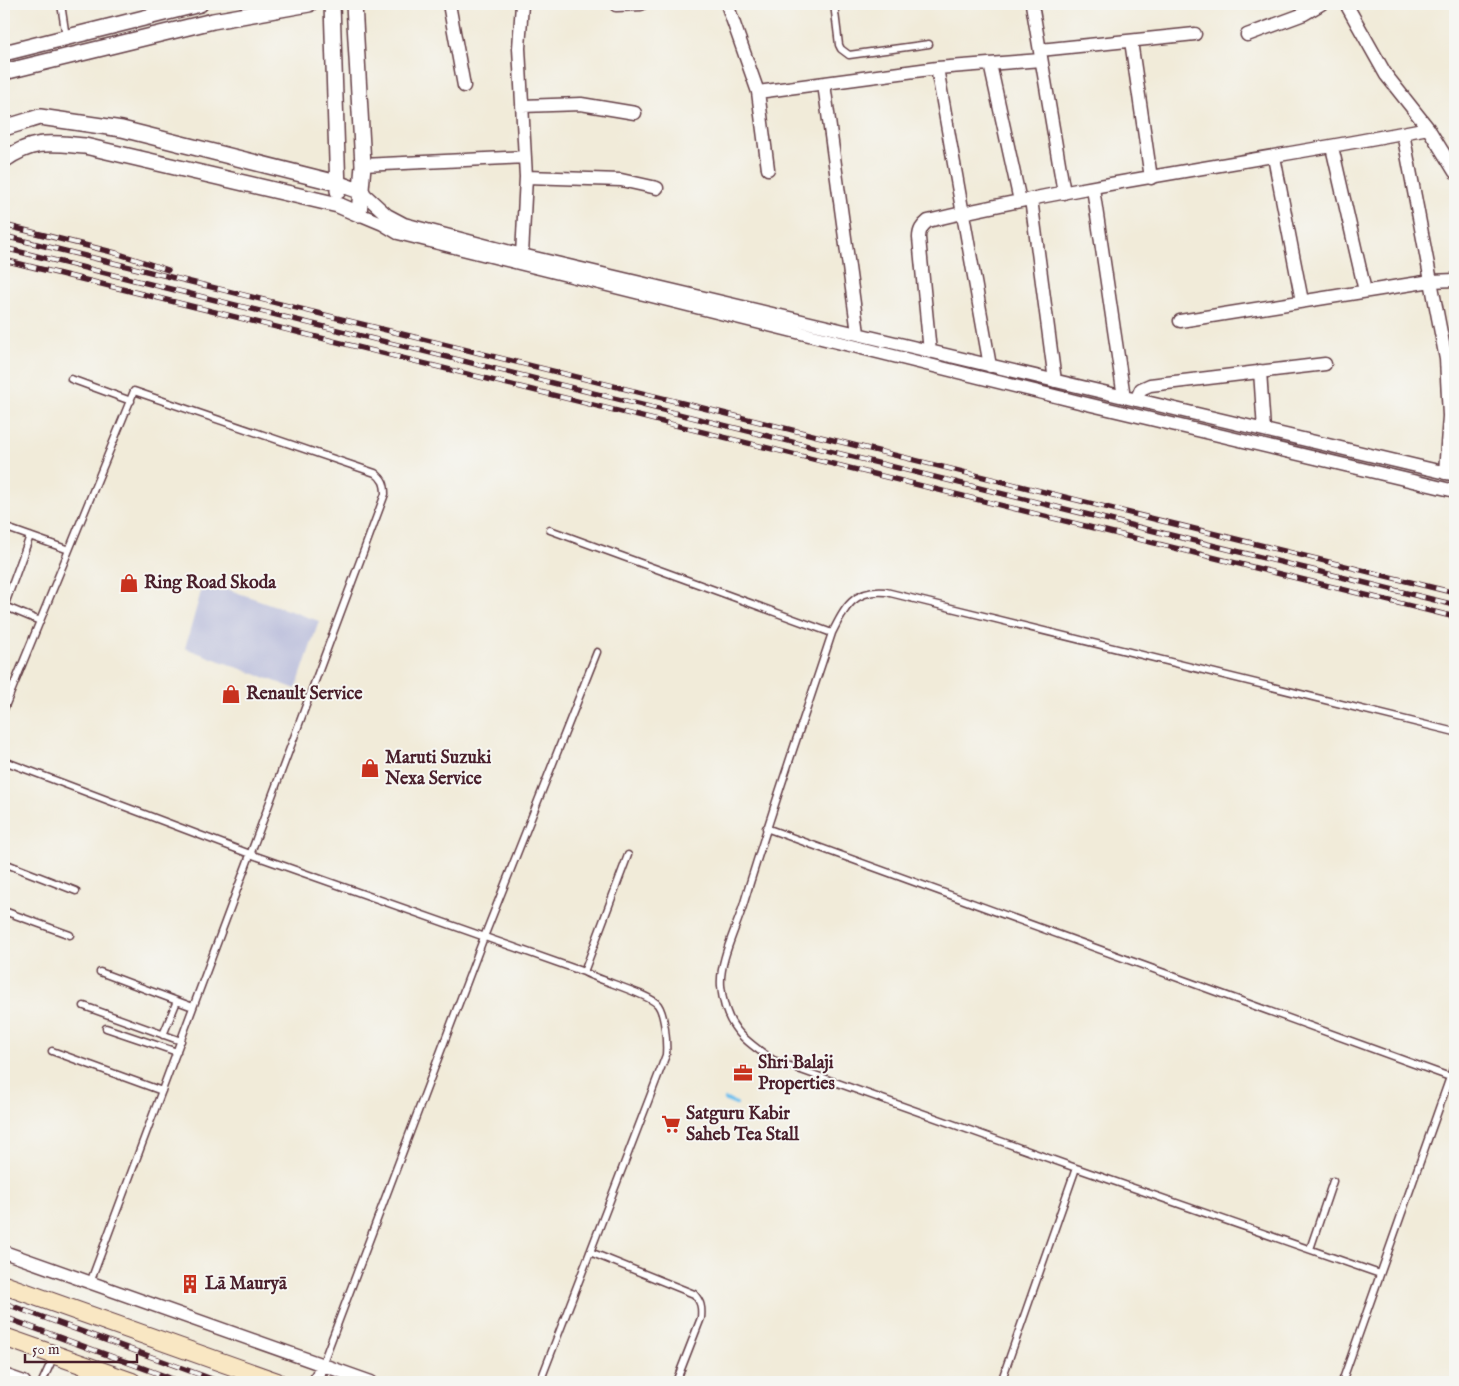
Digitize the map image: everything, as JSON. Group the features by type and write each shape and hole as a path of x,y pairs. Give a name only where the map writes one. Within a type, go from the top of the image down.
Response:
{"main road":[{"path":"4,1286 277,1382"},
{"path":"4,1337 132,1382"}],"street":[{"path":"4,53 200,4"},
{"path":"4,72 214,21 310,4"},
{"path":"332,4 338,205"},
{"path":"354,4 362,165 362,192 359,214"},
{"path":"449,4 464,86"},
{"path":"522,4 519,48 526,177 522,255"},
{"path":"616,5 640,4"},
{"path":"727,4 758,92 768,169"},
{"path":"1032,4 1064,193"},
{"path":"1247,35 1304,14 1321,4"},
{"path":"1346,4 1386,75 1428,128 1455,172"},
{"path":"758,92 937,68 990,64 1131,41 1195,34"},
{"path":"1131,41 1151,178"},
{"path":"990,64 1026,200 1055,381"},
{"path":"937,68 990,366"},
{"path":"824,84 858,334"},
{"path":"522,106 581,104 635,113"},
{"path":"4,128 40,117 122,129 337,183 362,192 387,215 404,224 522,255 1450,474 1447,369 1403,133"},
{"path":"930,352 919,232 922,225 928,221 1026,200 1332,147 1428,128"},
{"path":"4,160 19,149 48,143 85,146 338,205 383,224 398,233 1073,401 1455,491"},
{"path":"1332,147 1365,291"},
{"path":"362,165 525,157"},
{"path":"1274,157 1302,301"},
{"path":"526,177 621,180 657,188"},
{"path":"1094,188 1130,399"},
{"path":"1180,321 1431,281 1455,280"},
{"path":"1130,399 1150,384 1325,364"},
{"path":"1260,372 1264,430"},
{"path":"4,1252 371,1382"},
{"path":"316,1382 322,1365"},
{"path":"4,1375 24,1382"}],"lane":[{"path":"61,4 66,37"},
{"path":"834,4 839,45 848,55 929,44"},
{"path":"71,379 131,401"},
{"path":"4,709 134,391 375,473 382,478 385,485 385,494 90,1283"},
{"path":"4,527 69,550"},
{"path":"550,530 832,633"},
{"path":"30,536 4,606 40,621"},
{"path":"1380,1274 773,1060 749,1043 731,1024 721,984 724,959 735,931 766,828 832,633 845,609 856,598 871,590 886,592 1455,732"},
{"path":"322,1365 484,938 597,652"},
{"path":"4,761 250,854 584,972 596,979 654,1001 659,1006 667,1045 666,1055 540,1382"},
{"path":"766,828 1450,1077"},
{"path":"584,972 628,855"},
{"path":"4,863 76,891"},
{"path":"4,911 70,935"},
{"path":"100,972 193,1007"},
{"path":"163,1035 177,1001"},
{"path":"84,1006 181,1041"},
{"path":"106,1028 176,1052"},
{"path":"52,1051 162,1091"},
{"path":"1342,1382 1455,1063"},
{"path":"1000,1382 1076,1168"},
{"path":"1310,1249 1333,1181"},
{"path":"590,1252 694,1294 700,1301 702,1308 701,1318 676,1382"},
{"path":"42,1382 55,1355"}],"shaded area":[{"path":"204,581 319,621 296,689 185,648"}],"waterway":[{"path":"726,1100 736,1104"}],"railway":[{"path":"4,225 116,253 168,270"},
{"path":"4,236 1455,593"},
{"path":"4,248 1455,605"},
{"path":"4,260 1455,617"},
{"path":"4,1303 220,1382"},
{"path":"4,1317 181,1382"}],"place":[{"name":"Ring Road Skoda","path":"129,583"},
{"name":"Renault Service","path":"231,694"},
{"name":"Maruti Suzuki Nexa Service","path":"370,768"},
{"name":"Shri Balaji Properties","path":"743,1073"},
{"name":"Satguru Kabir Saheb Tea Stall","path":"671,1124"},
{"name":"Lā Mauryā","path":"190,1284"}]}
